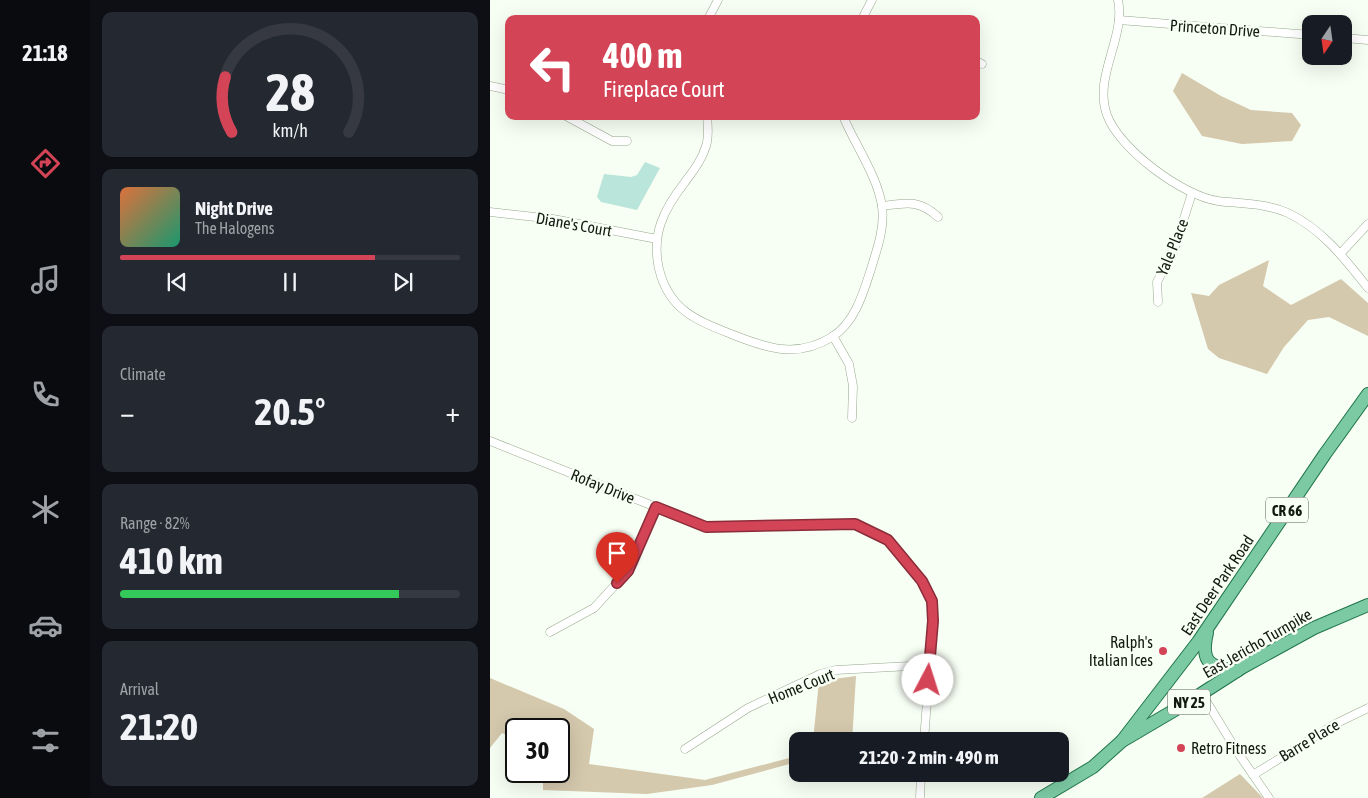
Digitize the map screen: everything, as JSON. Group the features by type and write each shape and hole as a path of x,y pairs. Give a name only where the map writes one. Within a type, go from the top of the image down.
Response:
{"main road":[{"name":"East Deer Park Road","path":"1122,741 1178,670 1208,628 1325,454 1368,394"},
{"name":"East Jericho Turnpike","path":"1041,798 1093,767 1122,741 1237,671 1314,628 1368,605"},
{"path":"1208,628 1205,651 1208,662 1213,666 1237,671"}],"street":[{"path":"710,15 718,0"},
{"path":"864,15 872,0"},
{"path":"1118,0 1120,8 1119,20 1103,88 1106,114 1112,128 1133,152 1192,193 1217,201 1266,206 1287,212 1306,223 1323,236 1368,288"},
{"name":"Princeton Drive","path":"1119,20 1302,35"},
{"path":"1352,39 1368,40"},
{"path":"490,86 505,89"},
{"path":"573,120 612,141 627,141"},
{"path":"707,120 707,144 703,156 666,211 657,239 656,250 659,269 670,295 688,314 699,321 758,345 788,350 802,348 832,336 850,318 863,294 881,235 882,206 875,185 845,120"},
{"name":"Yale Place","path":"1158,302 1157,282 1174,250 1192,193"},
{"path":"882,206 898,204 922,205 928,207 938,217"},
{"name":"Diane's Court","path":"490,212 553,219 657,239"},
{"path":"1340,254 1368,224"},
{"path":"832,336 849,364 853,386 852,418"},
{"name":"Rofay Drive","path":"490,441 706,527 855,524 888,540 922,581 932,601 933,621 925,732"},
{"path":"550,632 594,608 628,571 656,507"},
{"name":"Home Court","path":"686,749 748,708 820,674 836,670 929,665"},
{"path":"1202,694 1269,798"},
{"name":"Barre Place","path":"1253,775 1327,728 1368,708"},
{"path":"920,798 921,782"}],"shaded area":[{"path":"1182,73 1221,96 1251,110 1292,113 1301,125 1292,141 1242,144 1202,136 1173,91"},
{"path":"1269,260 1263,286 1291,305 1341,279 1368,303 1368,336 1329,317 1308,320 1284,347 1267,374 1219,358 1208,349 1191,293 1209,296 1219,285"},
{"path":"856,676 853,732 814,732 819,681"},
{"path":"490,678 564,709 594,729 589,764 705,780 789,758 789,764 712,785 647,794 543,790 543,783 570,783 570,718 505,718 505,734 502,733 490,748"},
{"path":"1240,774 1263,798 1202,798"}],"water":[{"path":"645,162 660,168 637,210 601,202 597,197 604,174 631,177 637,175"}],"place":[{"name":"Ralph's Italian Ices","path":"1163,651"},
{"name":"Retro Fitness","path":"1181,748"}],"route":[{"path":"617,583 628,571 656,507 706,527 855,524 888,540 922,581 932,601 933,621 928,680"}]}
